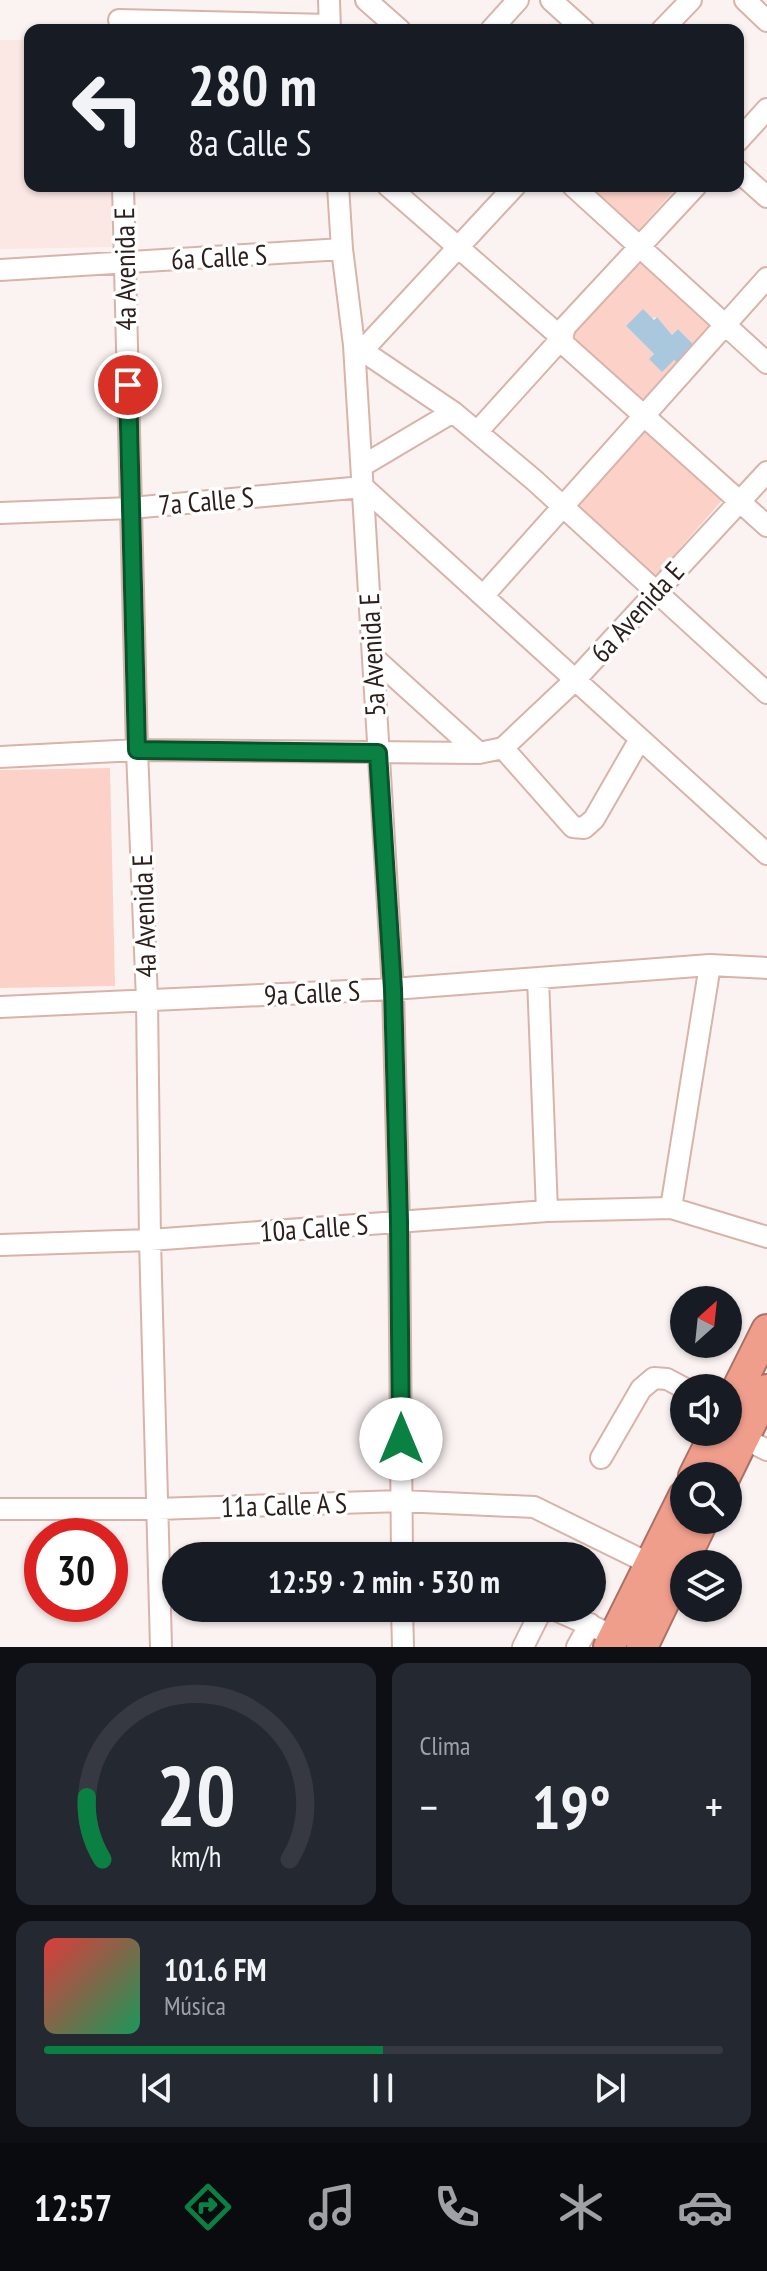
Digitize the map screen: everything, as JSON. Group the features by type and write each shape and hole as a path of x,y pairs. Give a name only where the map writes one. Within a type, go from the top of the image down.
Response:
{"highway":[{"path":"730,1462 743,1426 767,1330"},
{"path":"708,1462 743,1426 767,1390"},
{"path":"613,1639 670,1524"},
{"path":"613,1639 692,1534"}],"street":[{"path":"329,0 330,24"},
{"path":"366,0 393,24"},
{"path":"496,24 518,0"},
{"path":"551,0 577,24"},
{"path":"668,24 691,0"},
{"path":"745,0 767,21"},
{"path":"119,17 267,24"},
{"path":"744,134 767,109"},
{"path":"744,176 767,197"},
{"name":"4a Avenida E","path":"123,192 137,750 147,1000 161,1647"},
{"name":"5a Avenida E","path":"338,192 342,249 358,348 362,476 393,989 402,1542"},
{"path":"395,192 562,338 565,345 767,526"},
{"path":"509,192 358,348 453,412 477,432 563,506 767,693"},
{"path":"580,192 767,363"},
{"path":"477,432 562,338 565,327 691,192"},
{"name":"6a Calle S","path":"0,270 342,249"},
{"path":"483,596 767,278"},
{"path":"453,412 362,476 483,596 767,854"},
{"name":"6a Avenida E","path":"503,748 575,680 767,472"},
{"name":"7a Calle S","path":"0,513 131,508 362,476"},
{"path":"373,657 479,753"},
{"path":"0,757 137,750 479,753 503,748 573,827 584,828 594,819 640,739"},
{"path":"671,1208 710,965"},
{"name":"9a Calle S","path":"0,1007 393,989 710,965 767,968"},
{"path":"538,978 547,1211"},
{"name":"10a Calle S","path":"0,1245 150,1240 547,1211 671,1208 767,1237"},
{"path":"601,1458 641,1389 654,1378 670,1381"},
{"name":"11a Calle A S","path":"0,1509 156,1509 401,1501 534,1507 650,1564"},
{"path":"402,1622 403,1647"},
{"path":"523,1647 536,1622"},
{"path":"578,1622 613,1639"},
{"path":"577,1647 613,1639"}],"shaded area":[{"path":"0,40 24,40 24,192 111,192 112,247 0,249"},
{"path":"594,192 673,192 637,232"},
{"path":"640,251 721,326 699,350 678,329 672,335 657,317 626,326 654,354 649,359 674,360 682,368 646,410 571,343 572,331"},
{"path":"645,425 725,497 653,579 573,506"},
{"path":"110,768 115,986 0,988 0,770"}],"building":[{"path":"643,309 654,320 657,317 672,335 678,329 699,350 682,368 674,360 662,372 649,359 654,354 626,326"}],"route":[{"path":"128,385 137,750 378,753 393,989 401,1439"}]}
